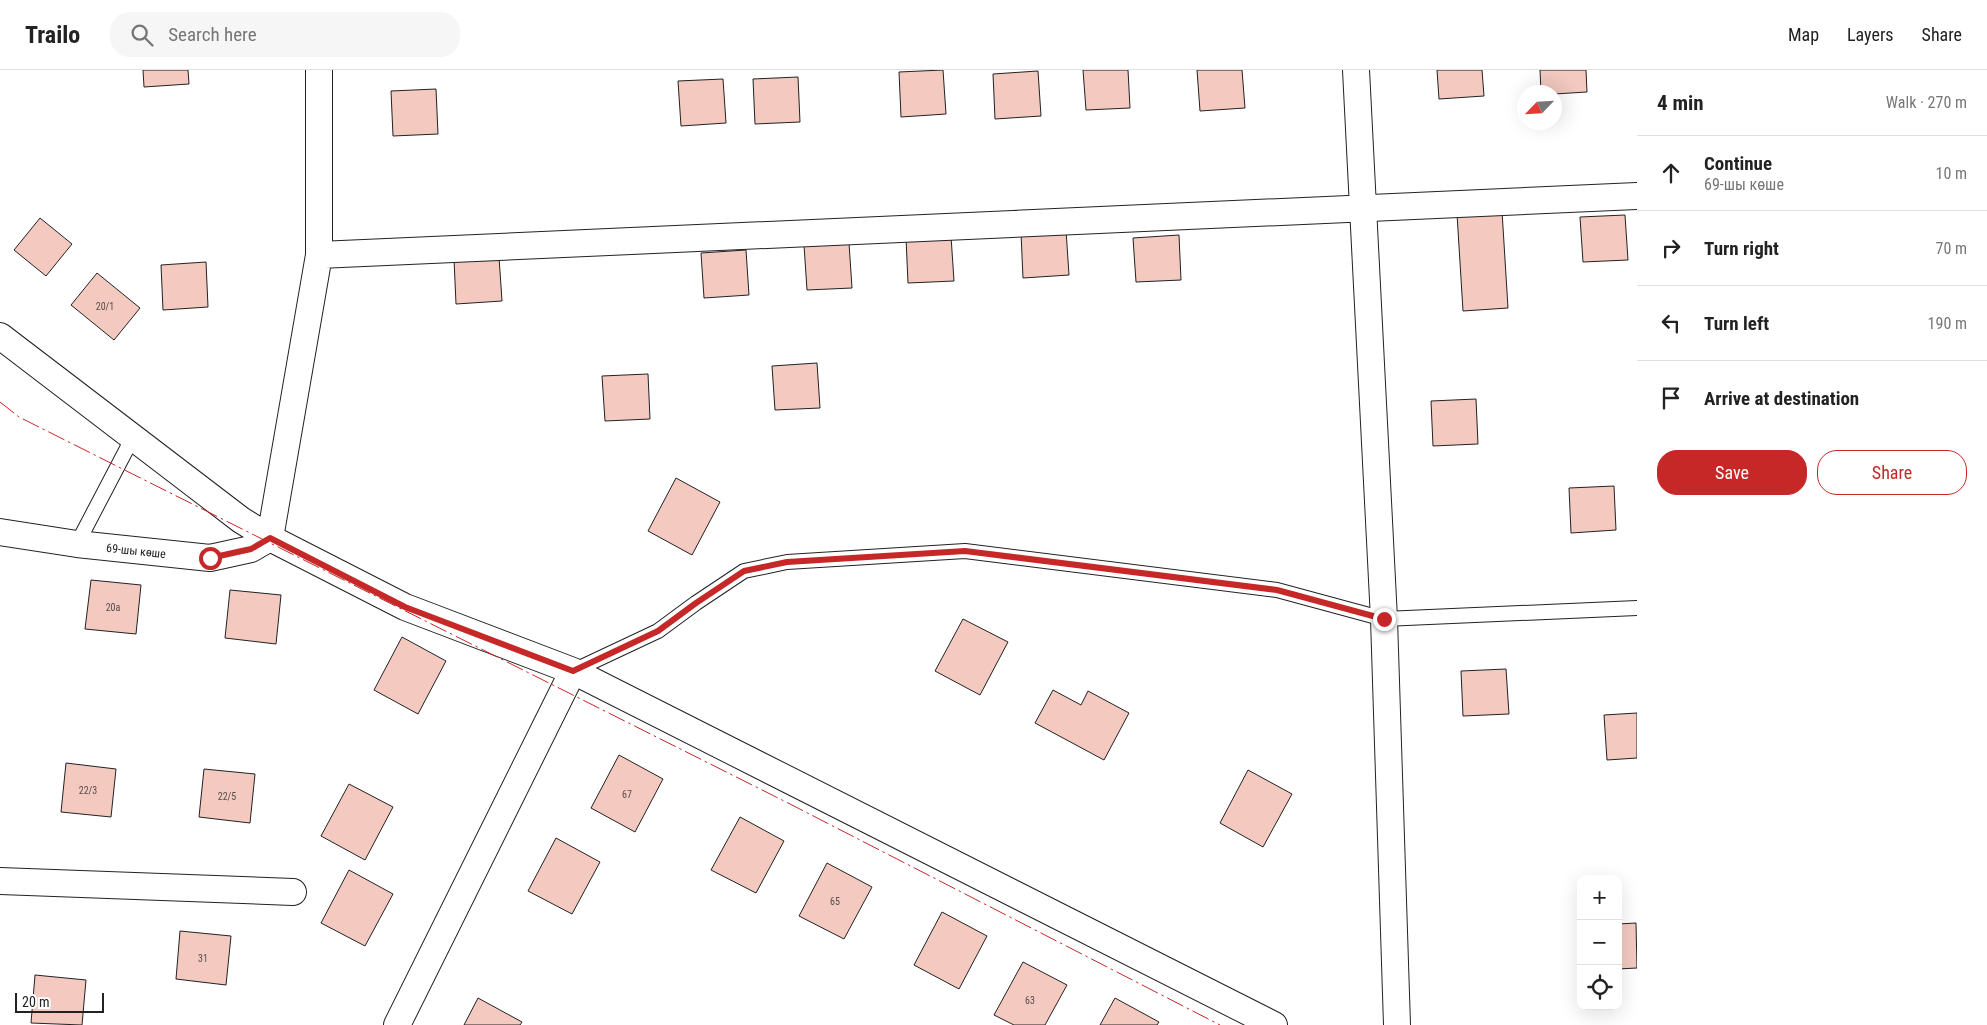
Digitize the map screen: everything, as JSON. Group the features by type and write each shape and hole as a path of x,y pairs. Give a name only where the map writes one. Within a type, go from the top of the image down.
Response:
{"street":[{"path":"270,538 319,255 319,70"},
{"path":"1356,70 1384,619 1397,1025"},
{"path":"319,255 1637,196"},
{"path":"0,336 241,520 270,538 405,607 573,671 1274,1025"},
{"name":"69-шы көше","path":"0,532 77,544 210,558 251,549 270,538"},
{"path":"397,1025 573,671"},
{"path":"0,881 293,892"}],"lane":[{"path":"77,544 133,436"},
{"path":"573,671 658,631 744,571 787,562 965,551 1277,590 1384,619 1637,608"}],"building":[{"path":"143,70 188,70 189,84 144,87"},
{"path":"943,70 946,114 901,117 899,72"},
{"path":"1083,70 1128,70 1130,108 1086,110"},
{"path":"1197,70 1242,70 1245,108 1200,111"},
{"path":"1437,70 1482,70 1484,96 1439,99"},
{"path":"1540,70 1586,70 1587,92 1562,94 1562,85 1541,85"},
{"path":"1038,71 1041,116 995,119 993,74"},
{"path":"798,77 800,122 755,124 753,79"},
{"path":"723,79 726,123 681,126 678,81"},
{"path":"436,89 438,134 393,136 391,91"},
{"path":"1502,211 1508,308 1463,311 1457,214"},
{"path":"1625,215 1628,260 1583,262 1580,217"},
{"path":"40,218 72,244 46,276 14,250"},
{"path":"1066,230 1069,275 1023,278 1021,233"},
{"path":"1179,235 1181,280 1136,282 1133,238"},
{"path":"951,236 954,281 908,283 906,238"},
{"path":"849,243 852,288 807,290 804,245"},
{"path":"746,250 749,295 704,298 701,253"},
{"path":"499,257 502,301 456,304 454,259"},
{"path":"206,262 208,307 163,310 161,265"},
{"path":"97,273 140,308 114,340 71,305"},
{"path":"817,363 820,408 775,410 772,366"},
{"path":"648,374 650,419 605,421 602,376"},
{"path":"1476,399 1478,444 1433,446 1431,401"},
{"path":"676,478 720,502 692,555 648,531"},
{"path":"1614,486 1616,530 1571,533 1569,488"},
{"path":"91,580 141,585 136,634 85,629"},
{"path":"230,590 281,595 276,644 225,638"},
{"path":"963,619 1008,642 980,695 935,671"},
{"path":"402,637 446,661 418,714 374,690"},
{"path":"1506,669 1509,714 1463,716 1461,671"},
{"path":"1053,690 1081,705 1088,691 1129,713 1104,760 1035,723"},
{"path":"1637,713 1637,758 1607,760 1604,715"},
{"path":"619,755 663,779 635,832 591,808"},
{"path":"66,763 116,769 111,817 61,812"},
{"path":"204,769 255,774 250,823 199,817"},
{"path":"1248,770 1292,794 1263,847 1220,823"},
{"path":"349,784 393,807 365,860 321,836"},
{"path":"740,817 784,841 756,893 711,870"},
{"path":"556,838 600,862 572,914 528,891"},
{"path":"827,863 872,887 844,939 799,916"},
{"path":"349,870 393,894 365,946 321,923"},
{"path":"942,912 987,936 959,989 914,965"},
{"path":"1636,923 1637,968 1622,969 1622,924"},
{"path":"180,931 231,936 226,985 176,979"},
{"path":"1023,962 1067,985 1045,1025 1014,1025 994,1015"},
{"path":"35,975 86,980 82,1025 31,1023"},
{"path":"478,998 522,1022 520,1025 464,1025"},
{"path":"1115,998 1159,1022 1157,1025 1100,1025"}],"power":[{"path":"0,402 19,417 790,804 1220,1025"}],"route":[{"path":"210,558 251,549 270,538 405,607 573,671 658,631 744,571 787,562 965,551 1277,590 1384,619"}]}
